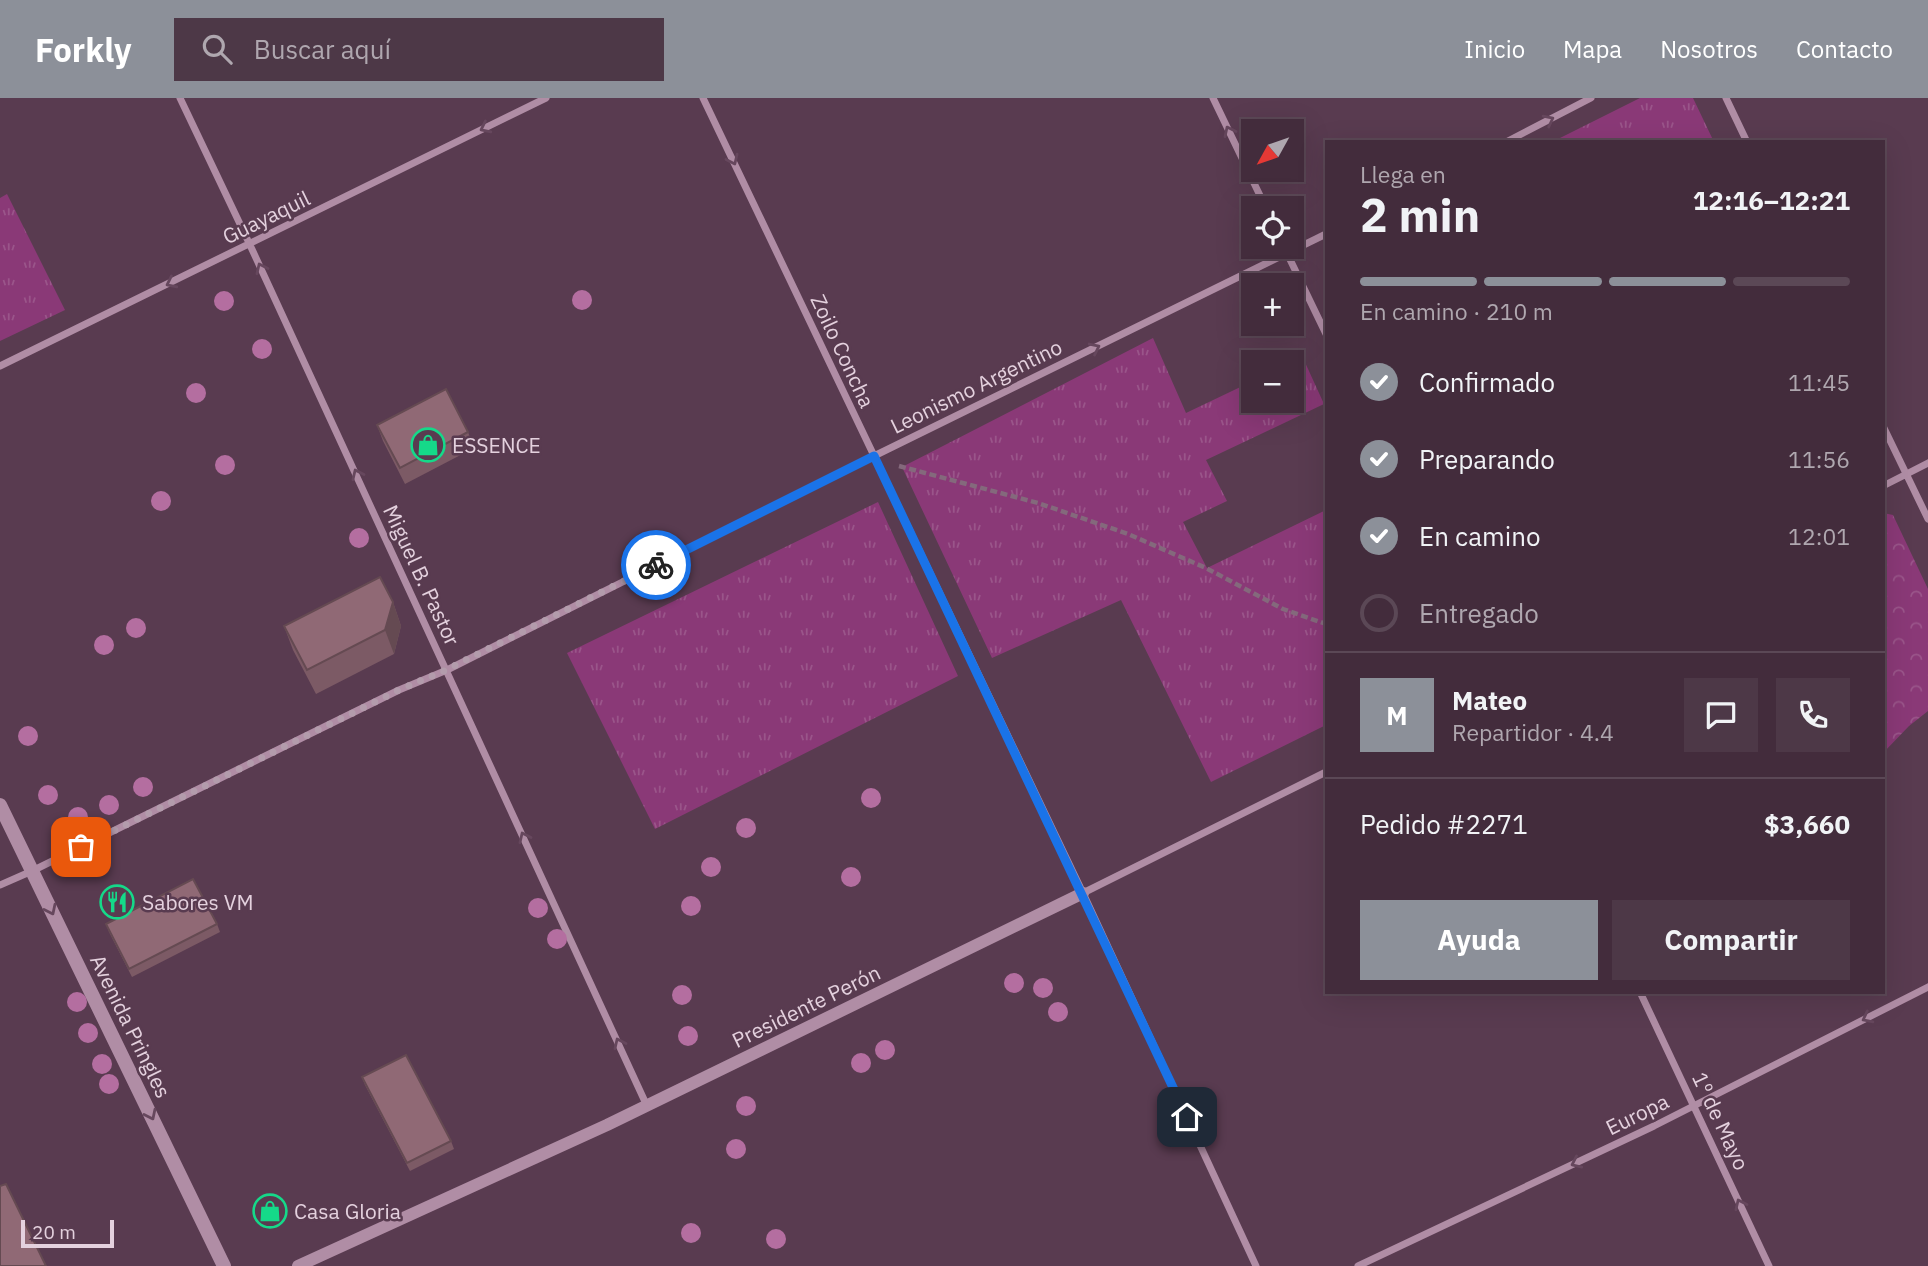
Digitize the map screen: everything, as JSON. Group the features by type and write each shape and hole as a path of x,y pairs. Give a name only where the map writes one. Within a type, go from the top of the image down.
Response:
{"main road":[{"name":"Avenida Pringles","path":"0,805 224,1266"}],"street":[{"name":"Miguel B. Pastor","path":"180,98 647,1105"},
{"name":"Guayaquil","path":"0,366 546,98"},
{"name":"Zoilo Concha","path":"703,98 1083,893 1256,1266"},
{"path":"1213,98 1260,196"},
{"path":"1510,140 1591,98"},
{"path":"1726,98 1746,140"},
{"name":"Leonismo Argentino","path":"1304,243 1325,234"},
{"name":"Leonismo Argentino","path":"0,885 399,690 446,670 1268,259"},
{"path":"1290,259 1325,332"},
{"path":"1885,430 1928,519"},
{"path":"1885,485 1928,463"},
{"name":"Presidente Perón","path":"299,1266 647,1105 1325,772"},
{"name":"Europa","path":"1358,1266 1695,1105 1928,987"},
{"name":"1º de Mayo","path":"1641,994 1769,1266"}],"path":[{"path":"874,456 902,467 1038,503 1128,534 1206,568 1283,609 1325,624"}],"green space":[{"path":"1640,98 1693,98 1713,140 1556,140"},
{"path":"7,194 65,310 0,341 0,198"},
{"path":"1153,338 1186,413 1241,387 1241,413 1304,413 1304,360 1324,404 1206,460 1227,501 1183,522 1207,568 1325,510 1325,725 1211,782 1121,600 992,658 902,467"},
{"path":"878,502 958,676 655,829 567,653"},
{"path":"1885,513 1893,515 1928,589 1928,711 1885,751"}],"building":[{"name":"ESSENCE","path":"446,389 468,432 400,468 377,425"},
{"path":"380,577 393,602 385,630 307,670 284,626"},
{"path":"193,879 217,924 129,969 106,924"},
{"path":"406,1055 451,1141 407,1163 362,1077"},
{"path":"6,1184 46,1266 0,1266 0,1186"}],"way so far":[{"path":"81,847 656,565"}],"place":[{"name":"ESSENCE","path":"428,445"},
{"name":"Sabores VM","path":"117,902"},
{"name":"Casa Gloria","path":"270,1211"}],"route":[{"path":"656,565 874,456 1187,1117"}]}
